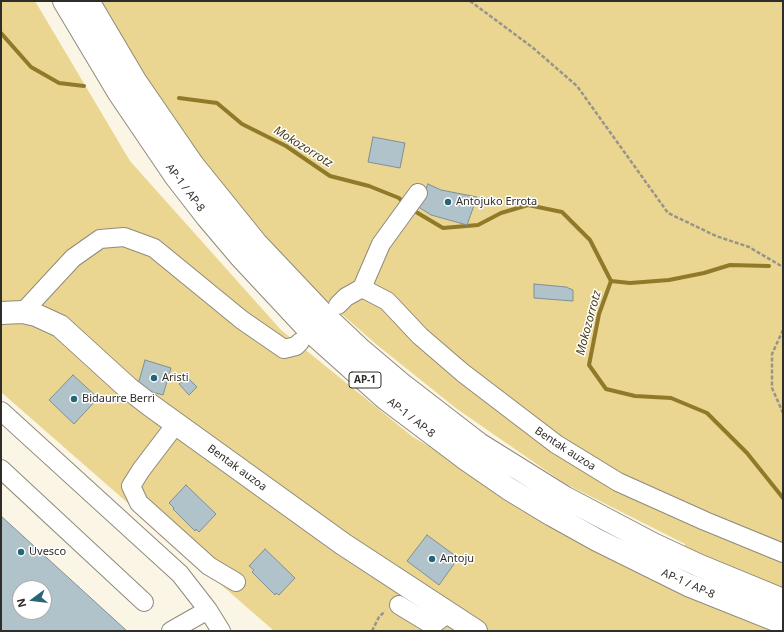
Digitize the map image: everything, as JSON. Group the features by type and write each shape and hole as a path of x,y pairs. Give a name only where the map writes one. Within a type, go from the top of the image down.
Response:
{"main road":[{"name":"AP-1 / AP-8","path":"64,1 119,93 172,171 207,218 274,294 310,330 375,389 426,430 467,460 509,489 552,515 597,540 682,582 783,623"},
{"name":"AP-1 / AP-8","path":"88,1 160,118 215,193 256,243 290,280 362,350 405,388 468,435 564,497 698,566 783,600"},
{"name":"Bentak auzoa","path":"1,313 23,312 48,320 60,326 128,388 176,424 343,544 476,631"}],"street":[{"path":"338,305 346,297 362,288 381,244 418,193"},
{"path":"23,312 73,258 100,239 124,237 154,248 242,320 284,349 296,346 300,342"},
{"name":"Bentak auzoa","path":"362,288 387,301 420,336 463,373 556,444 618,482 705,522 783,552"},
{"path":"1,411 180,574 208,610 221,631"},
{"path":"176,424 141,470 131,486 139,503 209,566 236,582"},
{"path":"1,469 144,602"},
{"path":"399,605 427,622 435,624 448,613"},
{"path":"171,631 208,610"}],"path":[{"path":"470,1 532,47 577,86 668,213 716,236 749,246 783,267"},
{"path":"783,330 772,354 772,388 783,413"},
{"path":"372,631 379,617 390,605 399,605"}],"shaded area":[{"path":"1,1 35,1 130,161 281,330 413,437 673,590 685,544 564,483 457,409 377,345 289,268 196,160 97,1 783,1 783,631 274,631 1,392"}],"building":[{"path":"373,137 405,143 400,168 368,162"},
{"name":"Antojuko Errota","path":"428,184 441,190 477,197 467,225 431,215 417,206"},
{"path":"534,284 566,287 573,290 573,301 534,298"},
{"name":"Aristi","path":"145,360 171,368 163,395 137,388"},
{"name":"Bidaurre Berri","path":"73,375 98,398 74,424 49,400"},
{"path":"187,377 197,387 189,395 179,384"},
{"path":"186,485 216,514 199,532 196,529 195,531 169,503"},
{"name":"Uvesco","path":"1,516 127,631 1,631"},
{"name":"Antoju","path":"427,535 457,557 453,563 454,564 439,585 407,561"},
{"path":"265,549 295,578 279,595 276,593 275,595 252,572 254,570 249,566"}],"waterway":[{"name":"Mokozorrotz","path":"1,33 31,67 59,83 84,86"},
{"name":"Mokozorrotz","path":"179,98 217,103 242,124 286,146 330,176 369,186 399,198 404,203"},
{"name":"Mokozorrotz","path":"411,209 443,228 478,225 501,213 528,205 562,212 590,240 611,281 599,314 589,365 606,389 635,396 671,398 707,413 747,453 783,498"},
{"path":"611,281 630,283 669,280 704,273 730,265 769,266"}],"place":[{"name":"Antojuko Errota","path":"448,202"},
{"name":"Aristi","path":"154,378"},
{"name":"Bidaurre Berri","path":"74,399"},
{"name":"Uvesco","path":"21,552"},
{"name":"Antoju","path":"432,559"}]}
